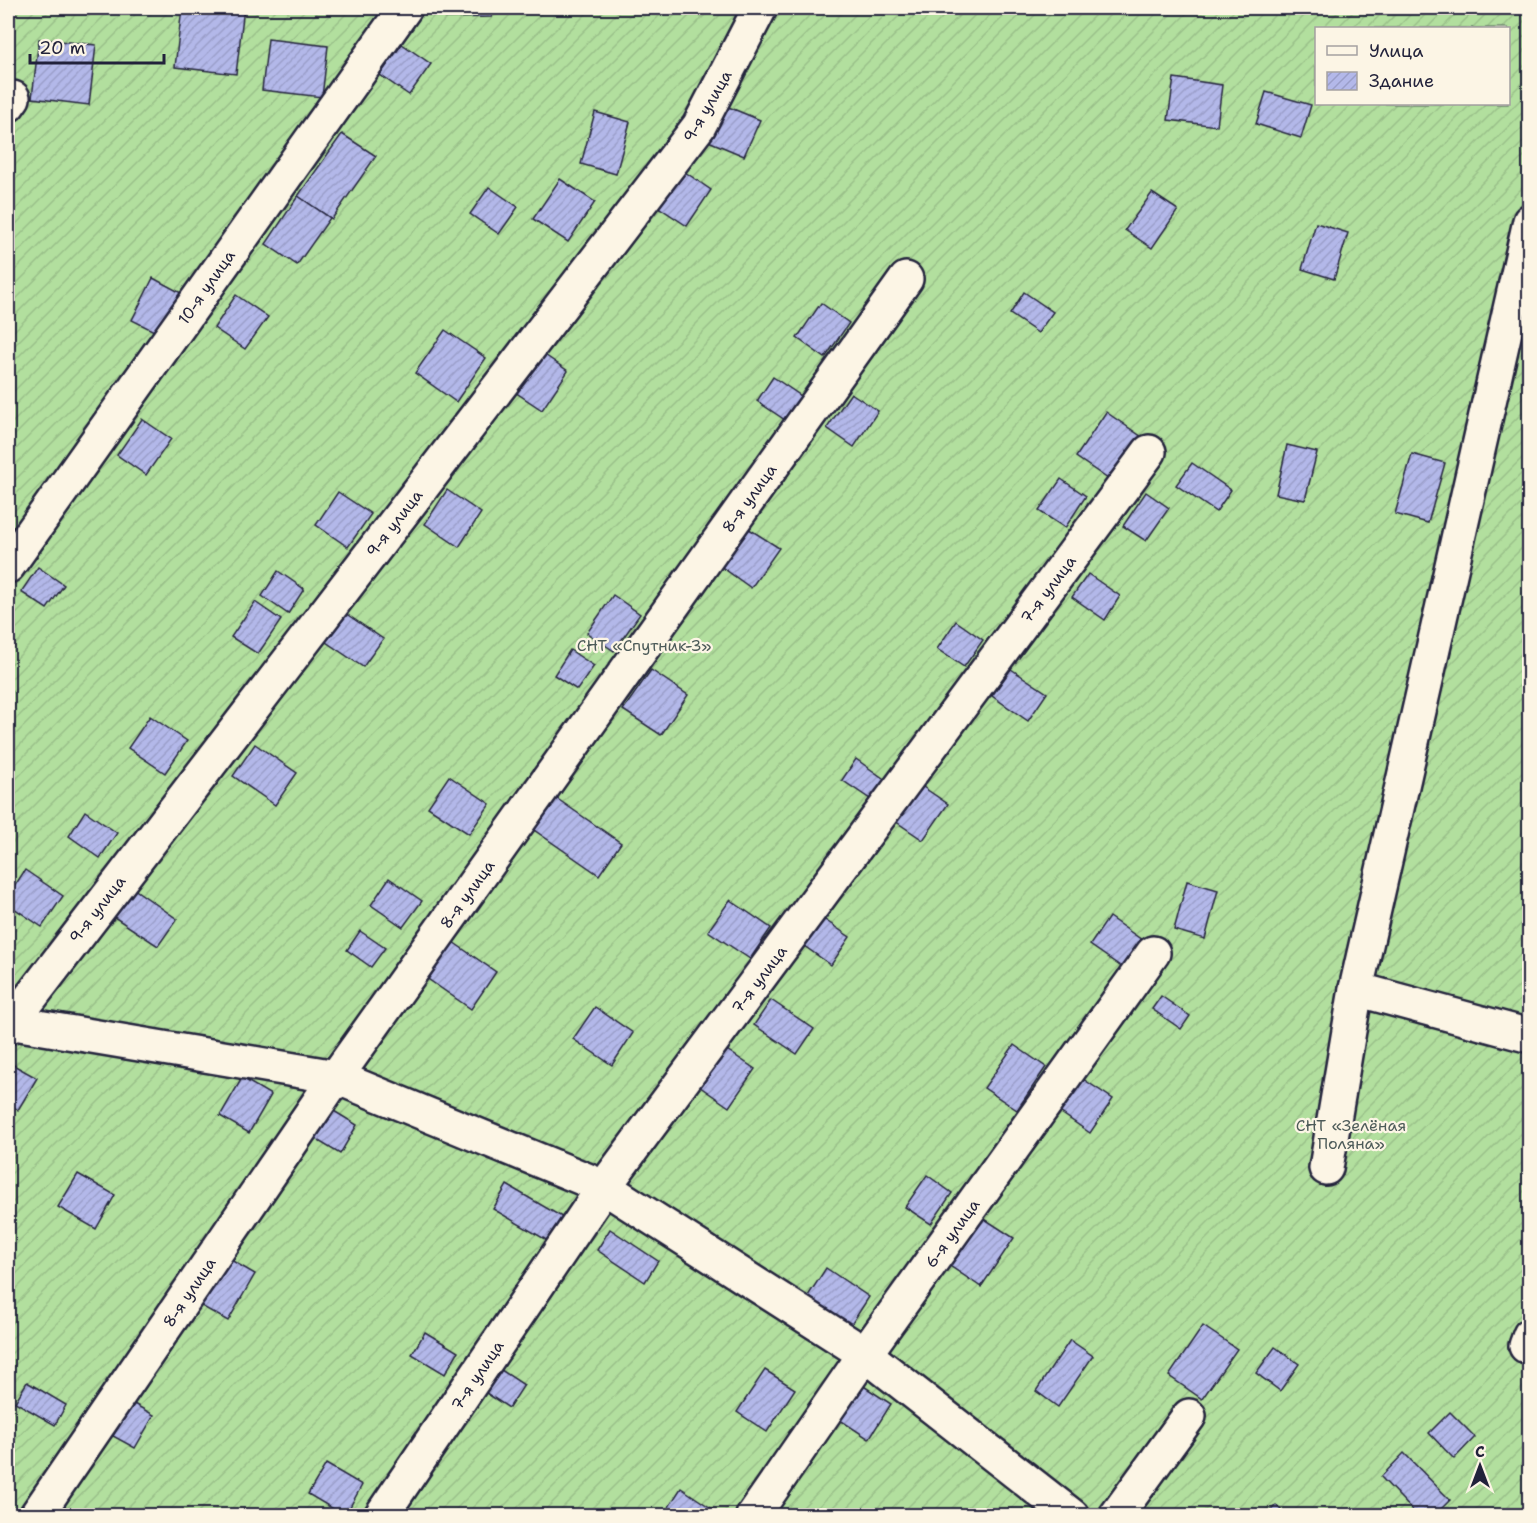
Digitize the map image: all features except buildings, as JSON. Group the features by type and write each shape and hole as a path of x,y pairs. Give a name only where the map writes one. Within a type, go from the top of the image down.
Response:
{"street":[{"name":"10-я улица","path":"8,566 405,8"},
{"name":"9-я улица","path":"8,1024 699,126 760,8"},
{"path":"1326,1168 1356,989 1530,222"},
{"name":"8-я улица","path":"36,1515 336,1077 906,279"},
{"name":"7-я улица","path":"381,1515 604,1187 1149,452"},
{"name":"6-я улица","path":"753,1515 865,1354 1153,953"},
{"path":"1356,989 1530,1036"},
{"path":"8,1024 336,1077 604,1187 865,1354 1072,1515"},
{"path":"1116,1515 1189,1416"}],"green space":[{"name":"СНТ «Спутник-3»","path":"8,8 1529,8 1529,1515 8,1515"}],"park label":[{"name":"СНТ «Зелёная Поляна»","path":"1351,1134"}]}
